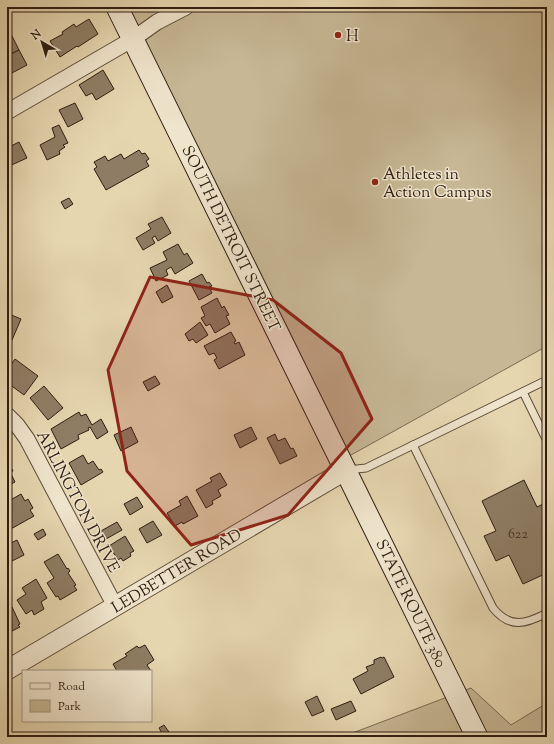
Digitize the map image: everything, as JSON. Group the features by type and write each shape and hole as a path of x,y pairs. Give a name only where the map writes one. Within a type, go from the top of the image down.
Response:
{"main road":[{"name":"SOUTH DETROIT STREET","path":"117,7 346,470"},
{"name":"STATE ROUTE 380","path":"346,470 477,737"}],"street":[{"path":"7,112 133,39 157,22 186,7"},
{"name":"ARLINGTON DRIVE","path":"7,415 17,425 27,439 115,606"},
{"name":"LEDBETTER ROAD","path":"7,670 346,470"}],"lane":[{"path":"346,470 366,468 547,380"},
{"path":"523,392 547,441"},
{"path":"413,446 493,608 500,617 510,621 522,623 531,621 547,613"}],"highlighted area":[{"path":"150,277 273,300 341,353 372,419 288,515 191,545 127,471 108,370"}],"green space":[{"name":"Athletes in Action Campus","path":"117,7 547,7 547,346 342,460"},
{"path":"471,688 511,725 547,703 547,737 342,737"}],"building":[{"path":"89,19 98,34 60,57 50,41 63,34 62,32 74,24 76,27"},
{"path":"11,34 19,50 7,56 7,36"},
{"path":"19,50 27,65 10,74 7,69 7,56"},
{"path":"103,70 114,89 96,100 92,93 86,96 79,85"},
{"path":"75,103 83,119 68,127 59,110"},
{"path":"59,125 68,143 63,145 65,147 59,151 60,154 47,160 40,145 55,137 52,128"},
{"path":"19,142 27,158 7,167 7,148"},
{"path":"139,150 142,154 145,153 149,159 146,161 149,166 106,190 94,169 97,167 94,162 105,156 108,161 121,154 124,159"},
{"path":"69,198 73,204 65,209 61,202"},
{"path":"162,217 171,233 158,241 155,236 152,238 155,243 143,250 136,238 151,229 148,224"},
{"path":"178,244 184,255 187,253 193,263 175,274 171,267 166,270 168,275 156,281 150,268 167,260 163,252"},
{"path":"202,274 207,283 209,282 212,286 209,287 212,293 199,300 189,281"},
{"path":"167,285 173,297 162,303 156,292"},
{"path":"217,298 222,308 224,306 229,315 226,316 230,324 215,333 210,324 206,326 201,318 205,316 201,307"},
{"path":"9,314 21,319 12,340 7,338 7,318"},
{"path":"200,322 208,335 196,343 193,339 189,341 185,334"},
{"path":"231,332 236,341 234,342 235,344 239,342 245,355 219,369 214,360 217,358 214,353 209,355 204,346"},
{"path":"15,359 38,376 24,395 9,384 11,381 7,378 7,370"},
{"path":"155,376 160,384 148,391 143,382"},
{"path":"44,386 63,408 48,420 30,398"},
{"path":"79,412 81,416 86,414 92,425 101,419 108,432 97,439 90,427 88,428 89,430 78,435 79,439 61,449 51,429"},
{"path":"131,427 138,442 121,451 114,435"},
{"path":"251,427 257,439 240,448 234,435"},
{"path":"275,434 278,441 285,438 297,456 280,464 267,438"},
{"path":"83,455 88,464 93,461 99,470 101,469 103,472 81,485 69,463"},
{"path":"7,460 13,471 10,472 15,482 7,486"},
{"path":"220,473 227,485 218,490 221,496 212,501 213,504 206,508 196,490 212,481 210,478"},
{"path":"524,480 537,507 547,502 547,573 523,584 509,555 496,561 484,536 496,531 482,501"},
{"path":"21,494 25,501 28,499 33,508 30,510 34,516 9,530 7,529 7,514 12,511 7,502"},
{"path":"187,496 198,516 183,524 182,522 175,526 167,513 181,505 179,501"},
{"path":"137,497 143,507 130,515 124,504"},
{"path":"153,521 162,535 147,543 139,529"},
{"path":"117,522 122,530 106,539 101,531"},
{"path":"43,529 46,535 38,540 34,534"},
{"path":"125,536 134,551 130,553 131,556 123,561 121,558 118,560 109,546"},
{"path":"17,540 24,555 8,563 7,545"},
{"path":"58,554 67,569 68,568 70,571 68,573 76,585 74,586 77,590 60,600 58,596 56,597 47,583 54,578 44,562"},
{"path":"36,579 47,598 41,602 44,609 34,615 32,610 26,614 17,600 26,594 22,588"},
{"path":"7,604 12,607 20,624 18,625 20,627 10,632 9,629 7,630"},
{"path":"145,645 154,660 147,665 150,670 116,670 113,664 127,656 125,654 137,646 139,648"},
{"path":"384,657 394,677 361,694 353,679 368,671 366,667 374,664 374,660"},
{"path":"317,696 324,711 312,716 305,702"},
{"path":"351,701 356,711 336,720 331,709"},
{"path":"164,725 169,732 163,735 159,728"}],"place":[{"name":"H","path":"338,35"},
{"name":"Athletes in Action Campus","path":"375,182"}]}
